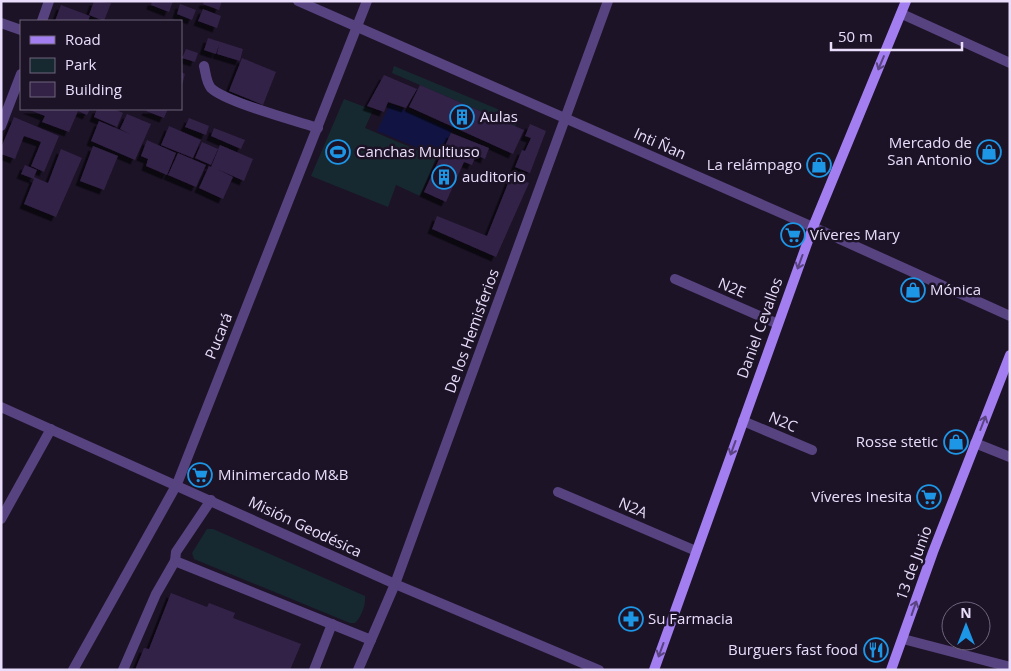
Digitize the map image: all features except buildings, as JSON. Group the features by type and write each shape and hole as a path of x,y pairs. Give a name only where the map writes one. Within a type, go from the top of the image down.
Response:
{"street":[{"path":"42,20 49,1"},
{"name":"Inti Ñan","path":"298,1 1010,316"},
{"name":"Pucará","path":"73,670 177,484 367,1"},
{"name":"De los Hemisferios","path":"358,670 395,584 608,1"},
{"name":"Daniel Cevallos","path":"654,670 812,227 906,1"},
{"path":"902,14 1010,64"},
{"path":"1,23 20,30"},
{"path":"204,66 207,83 213,90 245,104 318,128"},
{"path":"1,126 20,77"},
{"name":"N2E","path":"674,279 778,324"},
{"name":"13 de Junio","path":"891,670 933,552 1009,358"},
{"name":"Misión Geodésica","path":"1,407 177,484 395,584 599,670"},
{"name":"N2C","path":"743,421 812,450"},
{"path":"1,519 51,429"},
{"path":"975,443 1010,457"},
{"name":"N2A","path":"558,492 696,551"},
{"path":"123,670 156,594 175,561 176,552 211,500"},
{"path":"175,561 371,640"},
{"path":"314,670 332,624"},
{"path":"903,638 1010,667"}],"green space":[{"path":"394,66 519,118 515,126 392,73"},
{"path":"344,99 373,110 365,128 436,158 420,196 396,185 388,207 311,176"},
{"path":"207,529 213,529 365,596 364,607 359,618 355,623 350,623 194,559 192,553"}],"shaded area":[{"path":"390,104 452,130 440,157 377,131"}],"place":[{"name":"Aulas","path":"462,117"},
{"name":"Canchas Multiuso","path":"338,152"},
{"name":"Mercado de San Antonio","path":"989,152"},
{"name":"La relámpago","path":"819,165"},
{"name":"auditorio","path":"444,177"},
{"name":"Víveres Mary","path":"793,235"},
{"name":"Mónica","path":"913,290"},
{"name":"Rosse stetic","path":"956,442"},
{"name":"Minimercado M&B","path":"200,475"},
{"name":"Víveres Inesita","path":"929,497"},
{"name":"Su Farmacia","path":"631,619"},
{"name":"Burguers fast food","path":"876,650"}]}
